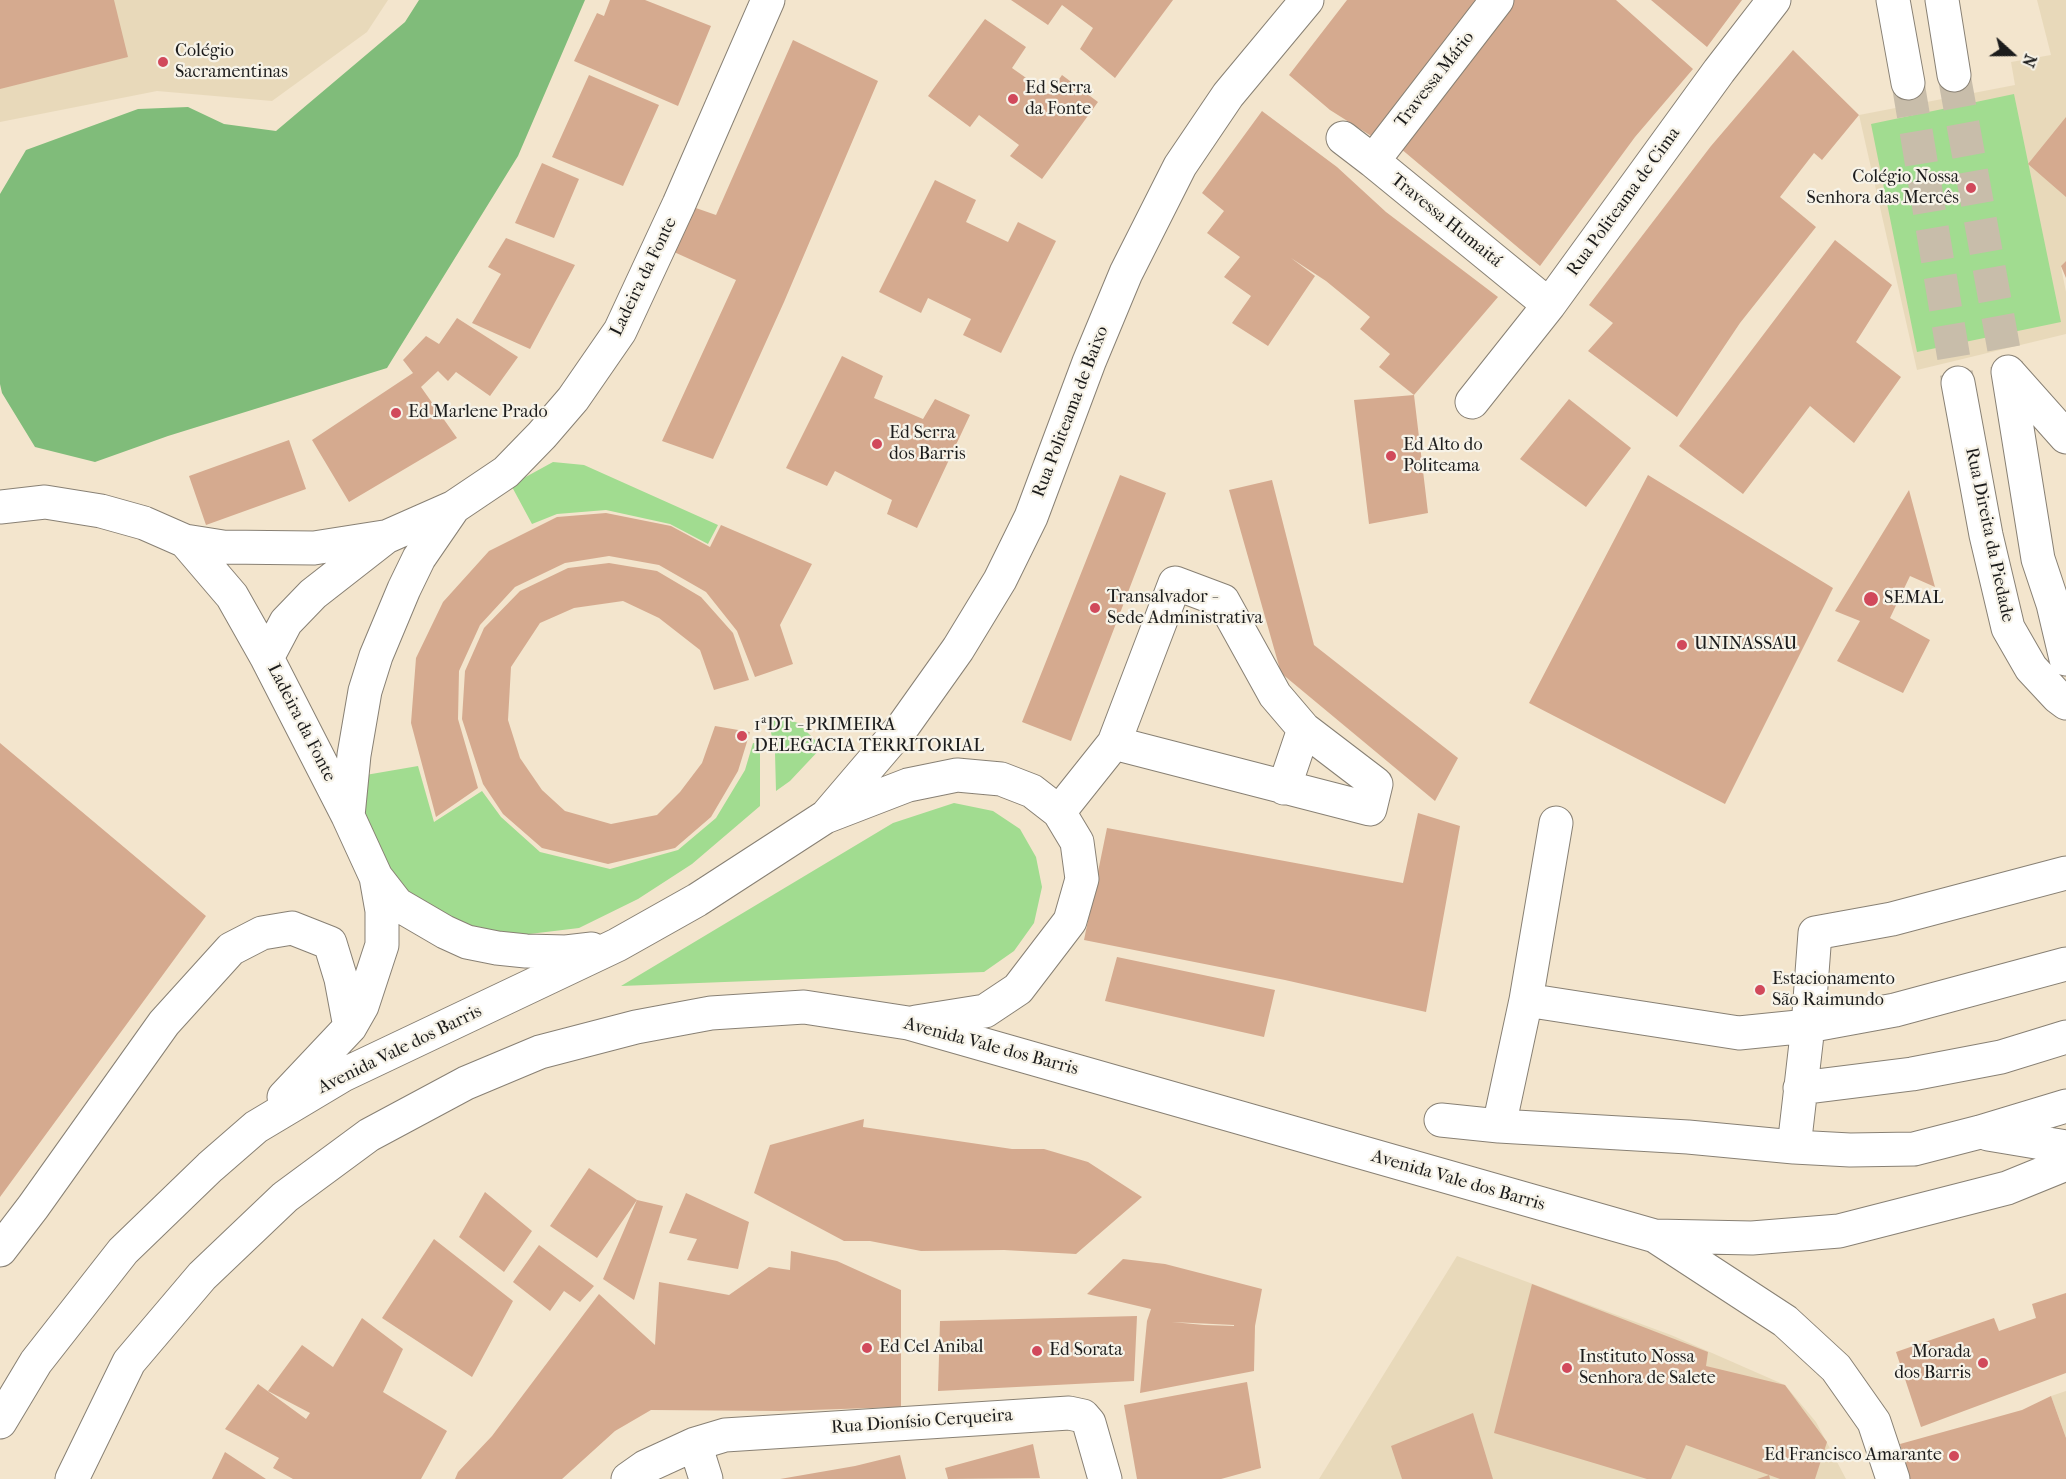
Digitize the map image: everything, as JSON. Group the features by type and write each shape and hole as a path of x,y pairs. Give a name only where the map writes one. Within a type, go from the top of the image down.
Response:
{"street":[{"name":"Ladeira da Fonte","path":"617,945 556,952 497,948 467,942 430,924 397,904 376,877 348,816 267,658 286,622 313,594 386,537 454,507 506,472 573,399 620,332 768,0"},
{"name":"Travessa Mário","path":"1373,161 1497,0"},
{"name":"Rua Politeama de Cima","path":"1472,402 1549,305 1719,71 1774,0"},
{"path":"1893,0 1908,84"},
{"path":"1942,0 1954,75"},
{"name":"Rua Politeama de Baixo","path":"825,817 904,725 958,649 1000,580 1031,517 1089,362 1126,273 1180,165 1228,95 1304,1"},
{"name":"Travessa Humaitá","path":"1343,138 1549,305"},
{"path":"2066,436 2008,372 2038,559 2059,597 2066,659"},
{"name":"Rua Direita da Piedade","path":"1958,383 1986,535 2007,628 2031,668 2058,698 2066,703"},
{"path":"0,507 45,502 101,511 144,523 185,541 223,548 314,548 386,537"},
{"name":"Ladeira da Fonte","path":"348,816 354,755 365,691 376,656 419,558 454,507"},
{"path":"185,541 232,596 267,658"},
{"path":"1059,812 1114,743 1175,583 1223,601 1275,695 1304,729 1376,784 1370,809 1114,743"},
{"path":"2007,628 2059,597"},
{"path":"1284,788 1304,729"},
{"path":"825,817 908,785 957,775 1001,780 1032,791 1059,812 1077,842 1082,879 1070,921 1018,989 985,1011 908,1023"},
{"name":"Avenida Vale dos Barris","path":"0,1422 36,1362 123,1251 210,1167 256,1127 343,1075 617,945 697,900 825,817"},
{"path":"1498,1126 1526,1000 1556,823"},
{"path":"1794,1147 1808,1026 1815,933 1892,919 2066,873"},
{"name":"Ladeira da Fonte","path":"256,1127 350,1027 366,995 382,945 382,911 376,877"},
{"path":"0,1250 164,1023 231,949 262,933 292,928 330,943 341,979 350,1027"},
{"path":"1526,1000 1739,1033 1808,1026 1895,1010 2066,964"},
{"name":"Avenida Vale dos Barris","path":"72,1479 129,1362 202,1276 285,1197 369,1136 466,1083 540,1052 636,1027 711,1013 804,1007 908,1023 1655,1236 1752,1238 1839,1231 2007,1188 2066,1164"},
{"path":"1800,1088 1934,1070 2001,1057 2066,1037"},
{"path":"1441,1120 1498,1126 1688,1137 1794,1147 1850,1150 1914,1149 2066,1106"},
{"path":"1980,1132 2066,1147"},
{"path":"1655,1236 1785,1321 1836,1368 1874,1422 1893,1479"},
{"name":"Rua Dionísio Cerqueira","path":"628,1479 645,1467 695,1444 725,1435 1069,1413 1083,1416 1089,1424 1105,1479"},
{"path":"695,1444 706,1479"}],"shaded area":[{"name":"Colégio Sacramentinas","path":"0,0 388,0 367,32 272,101 157,91 0,122"},
{"name":"Colégio Nossa Senhora das Mercês","path":"2037,0 2066,0 2066,261 2061,267 2066,292 2066,334 1917,370 1859,115 2015,85 2011,62 2051,55"},
{"name":"Instituto Nossa Senhora de Salete","path":"1457,1256 1671,1335 1785,1385 1816,1422 1846,1479 1319,1479"},
{"path":"2066,1391 2066,1438 2051,1396"}],"green space":[{"path":"419,0 585,0 518,156 387,368 168,436 95,462 35,447 2,393 0,384 0,194 26,150 138,109 188,107 224,124 276,131 405,22"},
{"name":"Colégio Nossa Senhora das Mercês","path":"2014,94 2061,322 1917,352 1871,124"},
{"path":"553,462 584,465 718,525 708,544 670,524 606,510 557,514 532,524 511,485"},
{"path":"784,718 798,723 822,747 790,781 776,791 775,753 769,722"},
{"path":"753,743 760,744 760,806 692,864 638,899 579,928 521,935 467,926 400,887 353,798 354,777 418,766 434,822 482,791 501,817 540,852 610,869 678,850 716,818 745,770"},
{"path":"954,803 993,811 1020,829 1036,857 1042,887 1034,923 1014,951 984,972 621,986 893,823"}],"building":[{"path":"0,0 114,0 128,57 0,89"},
{"path":"610,0 645,0 711,26 678,106 574,61 597,13 604,16"},
{"name":"Ed Serra da Fonte","path":"1011,0 1173,0 1115,78 1080,49 1093,28 1062,5 1048,25"},
{"path":"1347,0 1486,0 1376,139 1330,110 1289,75"},
{"path":"1514,0 1616,0 1693,69 1635,137 1540,266 1400,148 1480,49"},
{"path":"1651,0 1742,0 1707,47"},
{"name":"Ed Serra da Fonte","path":"985,19 1026,47 1012,68 1049,94 1062,75 1098,102 1042,179 1010,156 1019,145 979,115 970,127 928,96"},
{"path":"793,40 878,81 784,302 713,459 662,441 736,280 674,252 693,207 716,215"},
{"path":"1793,50 1859,115 1822,160 1814,153 1780,197 1816,227 1740,323 1677,417 1588,351 1613,323 1589,305 1711,146"},
{"path":"589,75 659,105 623,186 552,157"},
{"path":"1262,111 1337,167 1386,212 1498,297 1414,395 1379,367 1390,354 1360,329 1370,317 1326,281 1291,258 1315,276 1268,346 1232,323 1251,296 1224,277 1240,257 1207,233 1224,211 1202,193"},
{"path":"2066,117 2066,197 2028,164"},
{"path":"542,163 579,179 554,238 515,223"},
{"path":"935,180 976,200 966,222 1008,242 1018,222 1056,241 1001,353 963,335 971,319 928,298 921,313 879,292"},
{"path":"506,238 575,265 530,349 472,323 501,274 488,267"},
{"path":"1835,240 1892,285 1856,342 1901,377 1854,443 1810,406 1743,494 1679,446"},
{"path":"2066,261 2066,278 2061,266"},
{"name":"Ed Marlene Prado","path":"457,318 518,357 490,396 456,372 448,381 438,371 421,387 457,438 349,502 312,440 413,373 403,360 426,336 439,344"},
{"name":"Ed Serra dos Barris","path":"842,356 883,376 874,398 923,419 935,399 970,415 917,528 887,514 892,500 835,471 827,486 786,468"},
{"name":"Ed Alto do Politeama","path":"1414,395 1428,513 1369,524 1354,400"},
{"path":"1569,399 1631,448 1586,507 1520,459"},
{"path":"289,440 306,489 206,525 189,476"},
{"name":"Transalvador - Sede Administrativa","path":"1120,475 1166,493 1071,741 1022,722"},
{"name":"UNINASSAU","path":"1648,475 1833,588 1725,804 1529,703"},
{"path":"1272,480 1314,645 1458,758 1435,801 1281,673 1229,490"},
{"name":"SEMAL","path":"1909,490 1935,587 1910,576 1890,618 1930,640 1903,693 1837,661 1860,621 1835,611"},
{"path":"606,513 671,526 710,547 721,525 812,564 780,625 793,664 755,677 737,631 706,592 659,565 609,556 565,563 515,587 480,625 459,671 458,719 478,788 436,817 411,723 416,658 443,602 489,551 557,517"},
{"path":"609,563 657,571 701,597 733,633 749,680 714,690 700,650 659,618 623,601 574,608 540,623 511,667 508,720 520,758 542,790 565,811 611,824 657,815 680,792 702,763 715,726 750,732 738,771 711,817 675,848 608,864 542,848 503,814 483,784 462,719 465,671 484,628 520,591 568,568"},
{"path":"0,743 206,916 0,1197"},
{"path":"1418,813 1460,826 1426,1012 1285,980 1084,940 1107,828 1403,883"},
{"path":"1117,957 1275,990 1264,1037 1105,1001"},
{"path":"864,1119 863,1127 1012,1149 1044,1149 1088,1162 1142,1197 1076,1254 1004,1250 921,1251 870,1241 844,1241 754,1193 770,1145"},
{"path":"589,1168 637,1200 597,1258 550,1226"},
{"path":"485,1192 532,1231 504,1272 459,1237"},
{"path":"686,1193 749,1222 738,1269 687,1260 697,1239 669,1233"},
{"path":"637,1200 663,1206 634,1300 603,1279"},
{"path":"434,1239 513,1301 472,1377 382,1318"},
{"path":"539,1245 594,1286 580,1302 564,1291 550,1311 513,1282"},
{"path":"791,1251 837,1261 901,1290 901,1407 781,1411 651,1410 615,1431 562,1479 455,1479 458,1472 492,1436 599,1294 655,1345 659,1282 729,1295 769,1267 790,1270"},
{"path":"1123,1259 1165,1264 1262,1289 1255,1326 1254,1371 1140,1393 1147,1321 1151,1309 1087,1294","holes":["1172,1322 1234,1325 1204,1325"]},
{"path":"1532,1284 1708,1352 1706,1366 1785,1385 1827,1442 1815,1479 1780,1479 1686,1445 1671,1479 1647,1479 1494,1433"},
{"name":"Morada dos Barris","path":"2066,1293 2066,1373 1921,1427 1896,1352 1994,1318 1999,1331 2036,1318 2032,1304"},
{"name":"Ed Sorata","path":"1137,1316 1134,1381 938,1391 940,1321"},
{"path":"362,1318 403,1349 383,1392 447,1431 421,1479 293,1479 273,1468 279,1458 225,1429 258,1384 306,1419 310,1413 268,1391 302,1345 333,1367"},
{"path":"1247,1382 1261,1468 1221,1479 1137,1479 1124,1405"},
{"path":"2051,1396 2066,1438 2066,1479 1910,1479 1900,1444 2022,1410"},
{"path":"1473,1413 1493,1479 1402,1479 1391,1446"},
{"path":"1033,1444 1040,1478 948,1479 945,1468"},
{"path":"225,1452 266,1479 212,1479"},
{"path":"900,1455 906,1479 780,1479 855,1466"},
{"path":"1769,1475 1770,1479 1757,1479"}],"tunnel":[{"path":"1954,75 2008,372"},
{"path":"1908,83 1958,383"}],"place":[{"name":"Colégio Sacramentinas","path":"163,62"},
{"name":"Ed Serra da Fonte","path":"1013,99"},
{"name":"Colégio Nossa Senhora das Mercês","path":"1971,188"},
{"name":"Ed Marlene Prado","path":"396,413"},
{"name":"Ed Serra dos Barris","path":"877,444"},
{"name":"Ed Alto do Politeama","path":"1391,456"},
{"name":"SEMAL","path":"1871,599"},
{"name":"Transalvador - Sede Administrativa","path":"1095,608"},
{"name":"UNINASSAU","path":"1682,645"},
{"name":"1ªDT - PRIMEIRA DELEGACIA TERRITORIAL","path":"742,736"},
{"name":"Estacionamento São Raimundo","path":"1760,990"},
{"name":"Ed Cel Anibal","path":"867,1348"},
{"name":"Ed Sorata","path":"1037,1351"},
{"name":"Morada dos Barris","path":"1983,1363"},
{"name":"Instituto Nossa Senhora de Salete","path":"1567,1368"},
{"name":"Ed Francisco Amarante","path":"1954,1456"}]}
